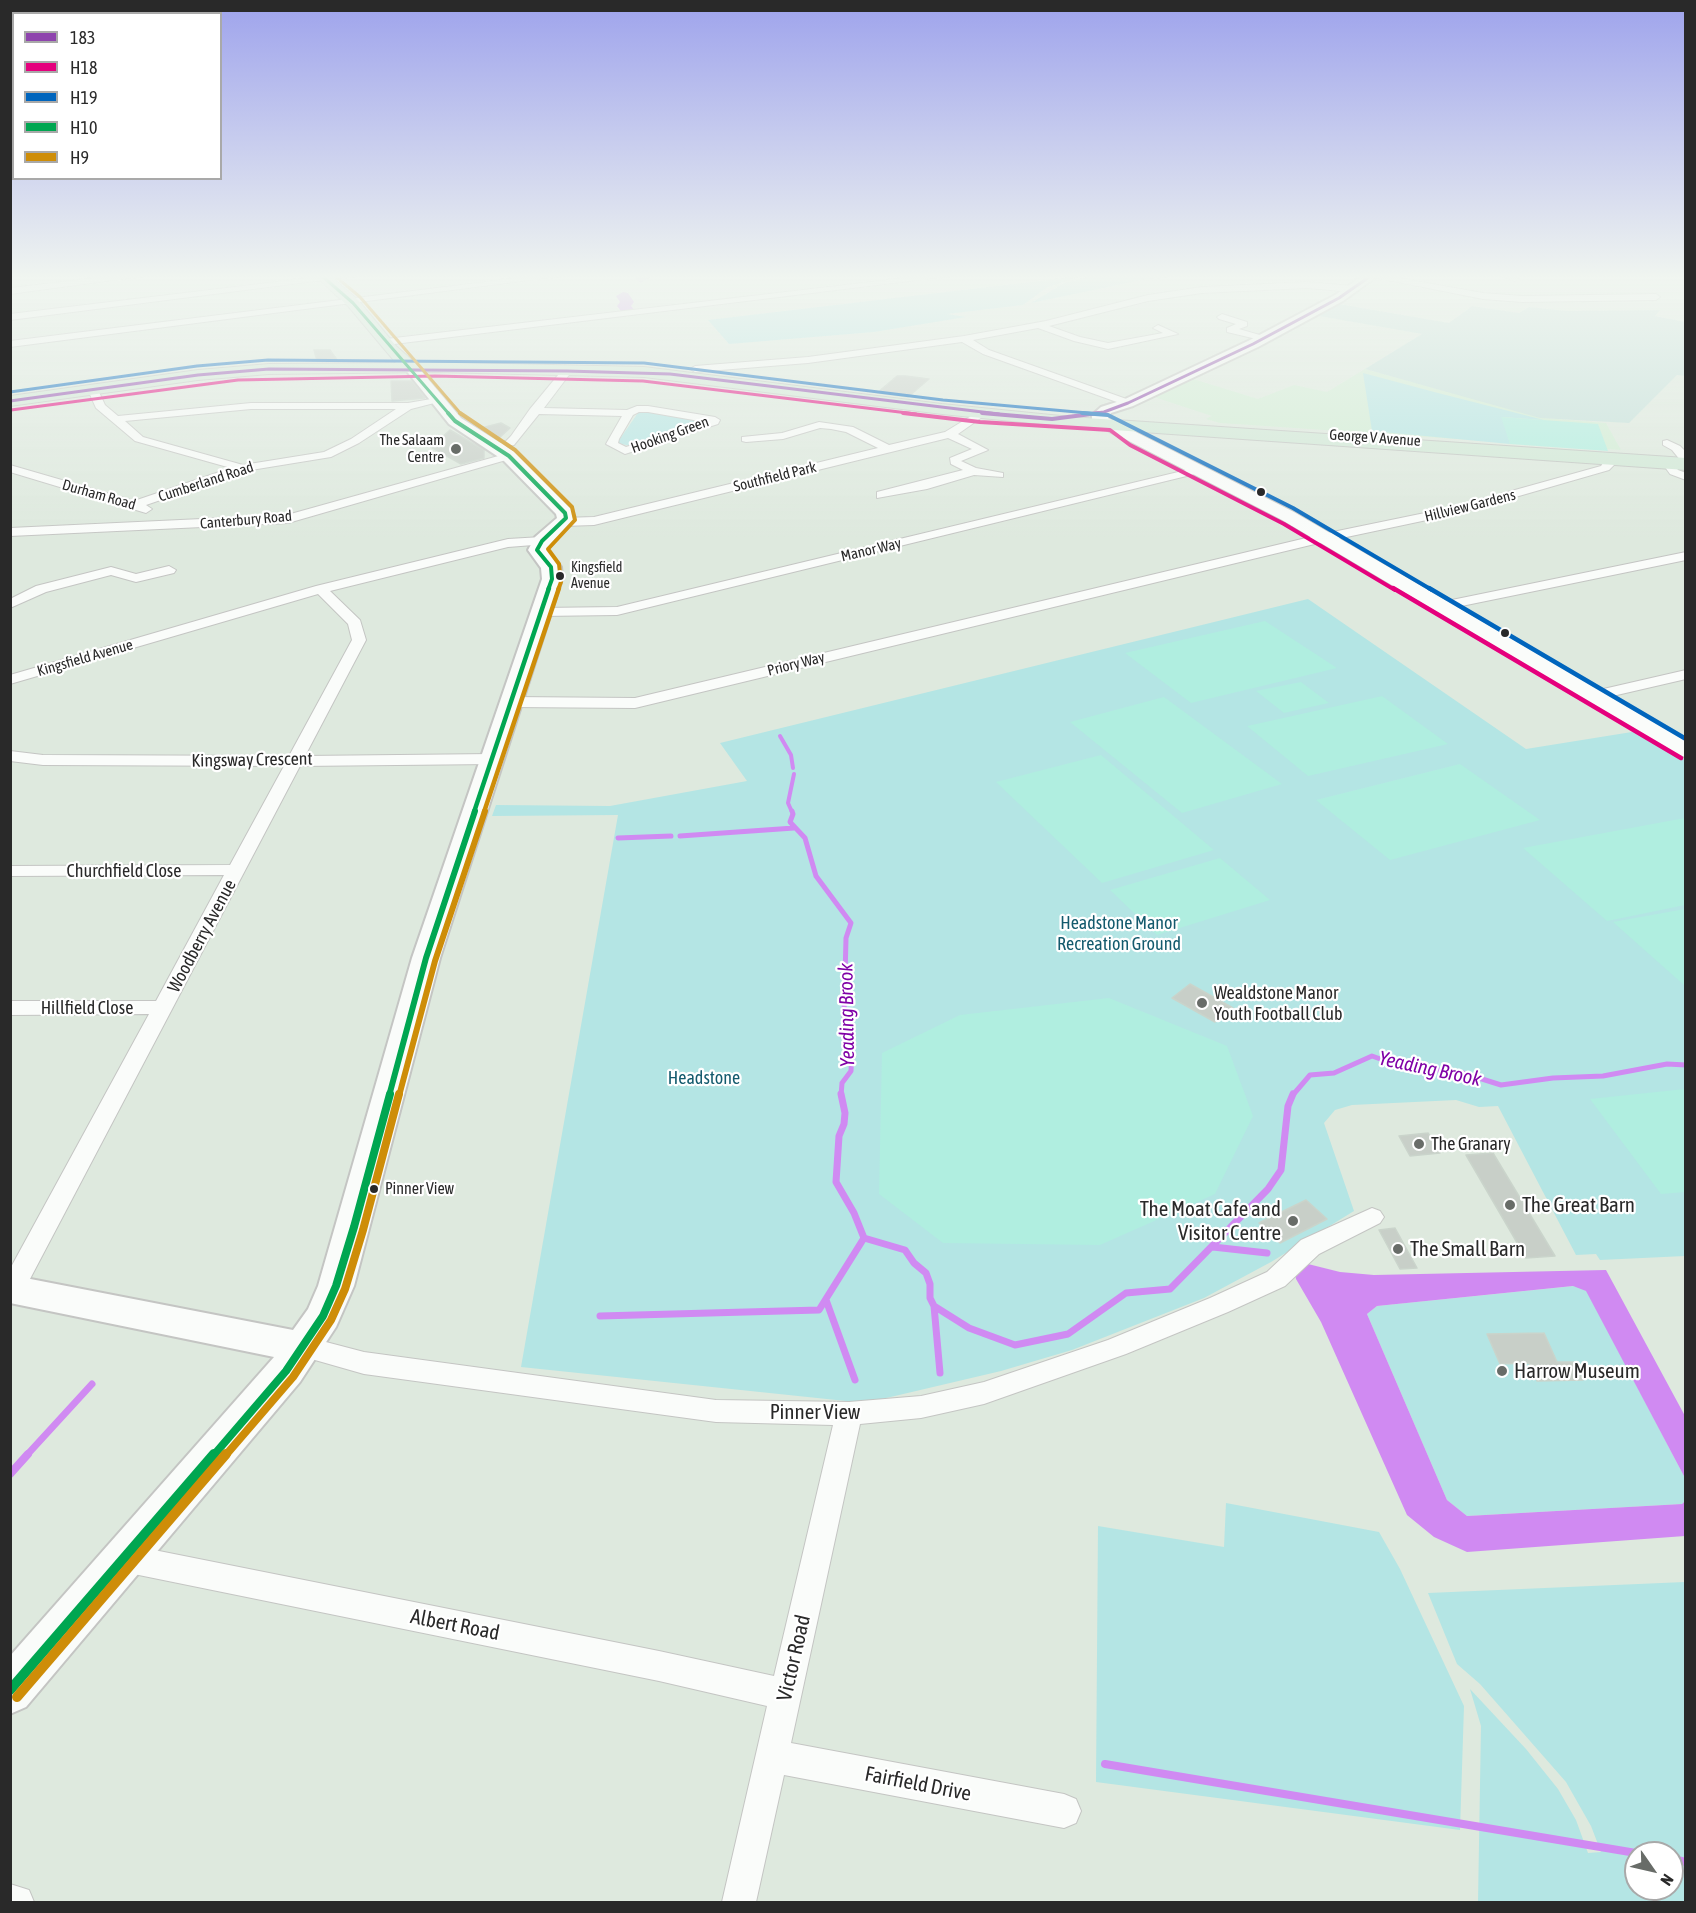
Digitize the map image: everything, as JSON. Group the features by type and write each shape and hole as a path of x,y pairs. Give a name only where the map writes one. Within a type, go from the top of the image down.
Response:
{"main road":[{"path":"415,364 419,369"},
{"path":"10,401 259,369 567,371 670,374 981,413 1119,423"},
{"name":"George V Avenue","path":"1119,423 1682,464"},
{"name":"George V Avenue","path":"1119,423 1682,464"}],"street":[{"path":"695,369 757,364"},
{"path":"1020,364 1128,403"},
{"path":"1210,364 1128,403 1119,423 1199,470 1288,516 1686,750"},
{"path":"10,1691 286,1371 323,1316 336,1286 426,958 553,573 537,550 542,540 566,518 565,513 503,452 459,425 437,401 419,369"},
{"name":"Canterbury Road","path":"10,532 288,519 503,452 567,371"},
{"path":"93,390 100,406 139,439 243,468"},
{"path":"115,419 251,406 408,406 437,401"},
{"name":"Cumberland Road","path":"135,505 243,468 327,455 355,441 408,406"},
{"name":"Hooking Green","path":"534,411 629,413 637,408 648,408 715,420 625,451 612,444 629,413"},
{"name":"Southfield Park","path":"563,522 594,521 949,434 959,430 981,413"},
{"path":"746,439 783,436 819,425 849,429 888,449"},
{"path":"949,434 982,450 956,458 955,462 973,471 994,473 999,476"},
{"name":"George V Avenue","path":"1268,435 1286,441 1440,453 1455,448"},
{"path":"1667,443 1676,448 1682,464"},
{"name":"Hillview Gardens","path":"1323,538 1456,510 1529,491 1605,468 1609,464 1607,459"},
{"name":"Durham Road","path":"10,468 135,505 183,521 184,525"},
{"name":"Manor Way","path":"541,612 617,611 1199,470"},
{"path":"881,495 927,485 973,471"},
{"path":"10,481 36,476"},
{"path":"914,478 927,485"},
{"name":"Priory Way","path":"511,702 635,703 1323,538"},
{"name":"Kingsfield Avenue","path":"10,680 321,589 508,543 542,540"},
{"path":"1442,606 1686,556"},
{"path":"10,604 41,589 111,572 136,578 170,570"},
{"name":"Woodberry Avenue","path":"11,1289 359,640 356,624 321,589"},
{"path":"1591,696 1686,674"},
{"name":"Kingsway Crescent","path":"10,756 43,760 160,762 493,759"},
{"name":"Churchfield Close","path":"10,871 237,870"},
{"name":"Hillfield Close","path":"10,1008 164,1007"},
{"name":"Pinner View","path":"11,1289 303,1347 375,1364 716,1411 849,1414 921,1407 984,1393 1117,1347 1276,1279 1310,1247 1372,1217"},
{"name":"Victor Road","path":"739,1902 849,1414"},
{"name":"Albert Road","path":"124,1558 659,1666 785,1694"},
{"name":"Fairfield Drive","path":"772,1756 1064,1811"},
{"path":"10,1901 17,1902"}],"shaded area":[{"path":"1373,364 1685,364 1685,376 1677,375 1629,423 1540,418 1365,369"},
{"path":"1365,369 1545,418 1606,423 1621,450 1220,423 1206,419 1212,416 1154,397 1190,378 1258,399 1294,385 1327,392"},
{"path":"1501,417 1598,424 1608,451 1510,444"},
{"path":"1265,621 1337,668 1191,703 1125,653"},
{"path":"1301,682 1329,703 1284,713 1256,691"},
{"path":"1382,696 1448,744 1308,776 1247,726"},
{"path":"1164,697 1282,784 1182,813 1070,722"},
{"path":"1101,755 1214,850 1102,883 996,782"},
{"path":"1460,764 1540,820 1390,860 1316,800"},
{"path":"1685,818 1685,905 1607,921 1523,848"},
{"path":"1220,858 1270,900 1157,935 1110,890"},
{"path":"1686,909 1685,986 1613,922"},
{"path":"1109,998 1227,1046 1253,1116 1215,1194 1100,1245 943,1243 879,1194 882,1053 960,1015"},
{"path":"1685,1089 1685,1192 1661,1194 1590,1099"},
{"path":"1308,1264 1340,1272 1374,1275 1606,1270 1685,1416 1685,1478 1586,1291 1573,1286 1377,1306 1367,1314 1447,1500 1467,1516 1682,1504 1685,1501 1685,1536 1467,1552 1434,1537 1407,1515 1321,1322 1296,1279 1295,1272"}],"green space":[{"path":"1363,373 1544,420 1502,417 1510,444 1372,431"},
{"path":"640,410 704,419 702,424 635,447 617,443"},
{"name":"Headstone Manor Recreation Ground","path":"1308,599 1526,749 1638,731 1685,760 1685,1256 1600,1260 1596,1254 1576,1255 1498,1106 1479,1107 1456,1100 1352,1105 1335,1110 1324,1123 1354,1211 1271,1262 1204,1298 1072,1350 1001,1371 865,1403 521,1367 618,815 492,816 496,805 610,806 747,781 720,743"},
{"path":"1574,1286 1587,1291 1685,1478 1685,1501 1682,1504 1467,1516 1447,1500 1367,1314 1377,1306"},
{"path":"1226,1503 1379,1532 1400,1569 1464,1706 1460,1830 1096,1782 1098,1526 1224,1547"},
{"path":"1685,1582 1685,1902 1478,1902 1481,1726 1470,1689 1526,1749 1558,1789 1576,1820 1588,1853 1601,1852 1591,1826 1566,1782 1480,1684 1457,1664 1428,1593"}],"building":[{"path":"897,376 929,379 908,397 877,393"},
{"path":"391,381 412,381 425,398 392,401"},
{"path":"501,423 510,428 498,439 481,428"},
{"name":"The Salaam Centre","path":"450,430 484,450 484,458 461,464 431,447"},
{"name":"Wealdstone Manor Youth Football Club","path":"1190,984 1233,1008 1215,1022 1172,998"},
{"name":"The Granary","path":"1428,1133 1440,1153 1410,1156 1399,1136"},
{"name":"The Great Barn","path":"1493,1153 1555,1256 1526,1258 1466,1155"},
{"name":"The Moat Cafe and Visitor Centre","path":"1306,1200 1327,1219 1280,1243 1259,1223"},
{"name":"The Small Barn","path":"1395,1228 1417,1268 1400,1269 1379,1230"},
{"path":"1544,1333 1557,1362 1574,1362 1583,1380 1537,1381 1529,1363 1500,1364 1487,1334"}],"waterway":[{"name":"Yeading Brook","path":"780,736 791,755 793,768"},
{"name":"Yeading Brook","path":"792,812 788,803 794,774"},
{"name":"Yeading Brook","path":"792,811 790,822 805,838 816,876 851,923 846,938 844,1017 852,1049 851,1071 842,1083 841,1095"},
{"path":"680,836 794,828"},
{"path":"618,838 671,836"},
{"name":"Yeading Brook","path":"1292,1096 1310,1075 1334,1073 1372,1056 1397,1065 1463,1073 1501,1085 1553,1078 1603,1076 1667,1064 1686,1065"},
{"name":"Yeading Brook","path":"841,1095 845,1113 844,1124 839,1136 836,1182 854,1213 864,1238"},
{"name":"Yeading Brook","path":"934,1306 969,1328 1015,1345 1068,1334 1126,1293 1170,1289 1268,1189 1281,1170 1288,1106 1292,1096"},
{"path":"600,1316 819,1310 864,1238"},
{"name":"Yeading Brook","path":"864,1238 905,1250 914,1263 926,1273 930,1284 930,1298 934,1306"},
{"name":"Yeading Brook","path":"1213,1247 1267,1253"},
{"path":"826,1300 855,1380"},
{"path":"934,1306 940,1373"},
{"path":"26,1456 92,1384"},
{"path":"10,1474 28,1454"},
{"path":"1105,1764 1624,1851"}],"transit line":[{"name":"H19","path":"10,392 217,364"},
{"name":"H10","path":"10,1690 286,1371 323,1316 336,1286 354,1227 426,958 552,579 551,567 537,550 542,541 566,518 565,513 509,456 455,421 406,364"},
{"name":"H9","path":"17,1697 293,1377 331,1320 345,1289 363,1230 435,961 561,582 559,564 548,549 575,520 572,507 515,450 461,414 418,364"},
{"name":"H19","path":"654,364 943,400 1108,415 1293,508 1686,739"},
{"name":"183","path":"10,401 198,375 269,369 567,371 670,374 942,409 1052,419 1104,412 1210,364"},
{"name":"H18","path":"11,410 238,380 435,376 643,381 980,422 1110,430 1130,445 1284,524 1681,758"}],"place":[{"name":"The Salaam Centre","path":"456,449"},
{"name":"Kingsfield Avenue","path":"560,576"},
{"name":"Wealdstone Manor Youth Football Club","path":"1202,1003"},
{"name":"The Granary","path":"1419,1144"},
{"name":"Pinner View","path":"374,1189"},
{"name":"The Great Barn","path":"1510,1205"},
{"name":"The Moat Cafe and Visitor Centre","path":"1293,1221"},
{"name":"The Small Barn","path":"1398,1249"},
{"name":"Harrow Museum","path":"1502,1371"}],"park label":[{"name":"Headstone","path":"704,1078"}]}
